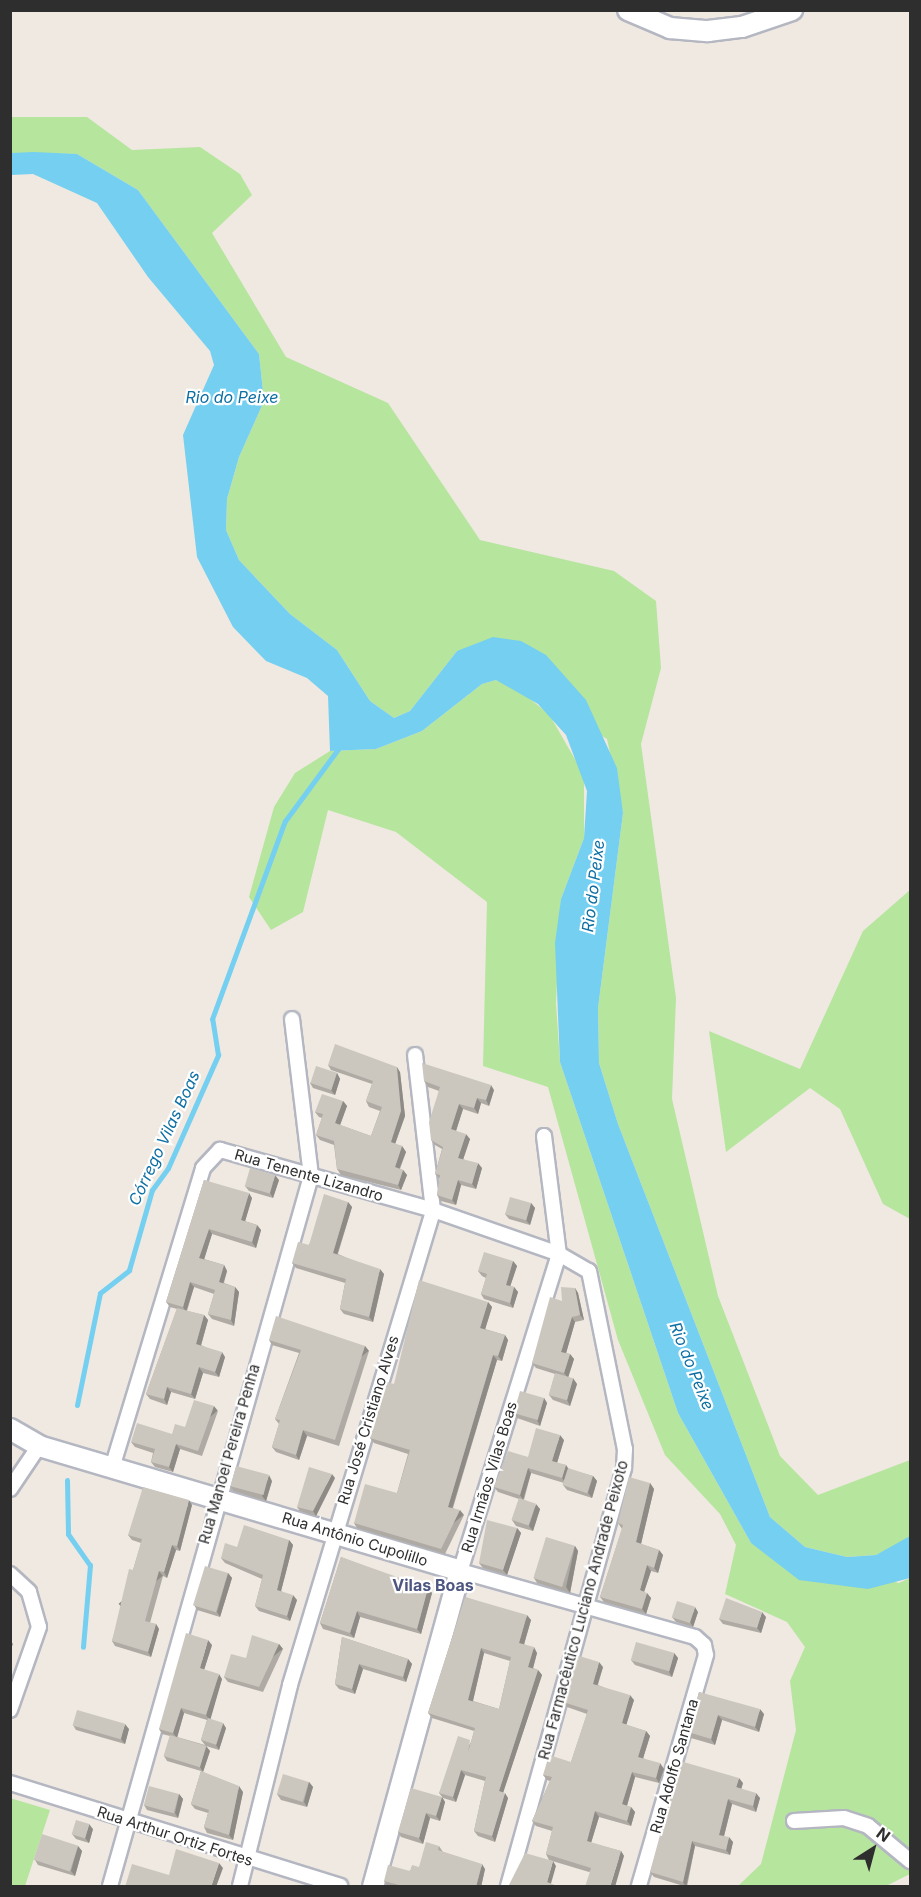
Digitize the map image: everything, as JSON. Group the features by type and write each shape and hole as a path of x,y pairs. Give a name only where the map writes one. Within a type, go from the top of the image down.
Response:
{"street":[{"path":"628,10 670,28 708,31 742,27 792,10"},
{"name":"Rua Manoel Pereira Penha","path":"110,1887 216,1498 311,1176 292,1019"},
{"name":"Rua José Cristiano Alves","path":"240,1887 333,1532 433,1210 415,1055"},
{"name":"Rua Irmãos Vilas Boas","path":"373,1887 460,1571 559,1254 544,1136"},
{"name":"Rua Tenente Lizandro","path":"112,1468 203,1168 220,1150 433,1210 559,1254 581,1265"},
{"name":"Rua Farmacêutico Luciano Andrade Peixoto","path":"508,1887 625,1449 595,1281 581,1265"},
{"name":"Rua Antônio Cupolillo","path":"10,1429 39,1446 460,1571 695,1637 704,1645"},
{"path":"10,1490 39,1446"},
{"path":"10,1575 29,1592 39,1627 10,1710"},
{"name":"Rua Adolfo Santana","path":"639,1887 706,1655 704,1645"},
{"name":"Rua Arthur Ortiz Fortes","path":"10,1783 340,1887"},
{"path":"794,1821 844,1818 868,1826 910,1861"}],"green space":[{"path":"11,117 87,117 132,150 200,147 240,174 252,195 212,233 286,357 388,403 480,540 614,571 656,601 661,668 641,744 676,998 672,1099 718,1296 780,1456 818,1495 910,1460 910,1536 906,1541 876,1555 847,1557 805,1547 770,1517 618,1124 599,1063 598,1008 623,813 607,739 457,651 410,711 394,718 370,701 337,650 290,614 239,560 226,530 227,499 239,457 264,401 259,354 138,190 77,154 11,153"},
{"path":"496,680 512,685 549,714 584,775 584,838 561,899 556,1003 560,1062 678,1413 751,1543 899,1583 910,1578 910,1874 886,1886 738,1886 761,1864 796,1730 790,1681 805,1647 787,1622 725,1594 736,1545 720,1514 665,1455 618,1340 548,1087 483,1066 487,902 396,832 328,810 303,912 271,930 249,897 274,807 295,773 330,751 376,749 422,731 482,684"},
{"path":"910,890 910,1219 883,1204 840,1109 810,1088 726,1152 709,1031 800,1069 863,931"},
{"path":"10,1798 50,1810 25,1886 11,1886"}],"water":[{"name":"Rio do Peixe","path":"11,153 77,154 138,190 259,354 264,401 239,457 227,499 226,530 239,560 290,614 337,650 370,701 394,718 410,711 457,651 493,637 521,641 546,655 586,700 617,768 623,813 598,1008 599,1063 618,1124 770,1517 805,1547 847,1557 876,1555 910,1536 910,1578 868,1589 799,1580 751,1543 678,1413 560,1062 555,943 561,899 584,838 587,791 566,735 538,704 496,680 482,684 422,731 376,749 330,751 328,696 307,678 266,661 233,627 197,557 183,435 214,365 210,351 148,277 97,203 33,174 11,175"}],"building":[{"path":"335,1044 397,1067 401,1111 391,1142 402,1146 395,1167 403,1170 398,1185 337,1169 334,1141 316,1135 323,1114 315,1112 322,1094 343,1101 335,1123 371,1136 382,1107 366,1101 373,1081 328,1065"},
{"path":"422,1063 491,1085 486,1100 477,1098 474,1108 459,1104 451,1129 466,1134 458,1158 478,1163 472,1184 458,1180 452,1200 437,1195 440,1175 435,1174 443,1147 431,1140 429,1122 440,1087 424,1081"},
{"path":"316,1066 337,1073 331,1090 310,1083"},
{"path":"250,1168 275,1175 270,1193 245,1186"},
{"path":"204,1180 249,1193 241,1220 257,1225 252,1242 209,1229 199,1258 224,1265 219,1282 235,1287 231,1320 208,1314 215,1290 190,1282 183,1307 166,1302"},
{"path":"324,1194 348,1202 333,1253 380,1269 369,1317 340,1309 346,1279 292,1263 298,1242 309,1245"},
{"path":"510,1197 531,1203 526,1220 505,1214"},
{"path":"484,1252 513,1261 506,1285 514,1287 510,1303 481,1294 487,1274 478,1271"},
{"path":"419,1280 488,1302 480,1328 505,1335 498,1356 493,1355 448,1507 460,1510 441,1549 354,1523 365,1484 397,1493 410,1450 370,1438 387,1382 394,1384"},
{"path":"561,1287 575,1288 580,1315 572,1317 561,1352 570,1354 564,1373 532,1363 550,1297 562,1301"},
{"path":"177,1308 204,1315 196,1344 222,1352 215,1372 199,1367 191,1394 167,1387 164,1399 146,1394"},
{"path":"276,1316 365,1346 335,1440 303,1430 296,1455 272,1447 280,1420 275,1419 301,1350 269,1340"},
{"path":"555,1373 573,1378 567,1400 549,1395"},
{"path":"520,1391 544,1398 538,1420 514,1413"},
{"path":"194,1400 214,1406 198,1451 176,1444 169,1467 151,1462 155,1449 131,1442 137,1423 172,1434 175,1424 185,1427"},
{"path":"536,1428 560,1435 552,1461 566,1465 562,1478 528,1468 520,1495 494,1487 508,1451 528,1457"},
{"path":"236,1466 269,1475 263,1495 231,1486"},
{"path":"309,1467 332,1474 313,1511 297,1507"},
{"path":"568,1468 593,1476 587,1493 562,1485"},
{"path":"629,1477 650,1483 636,1542 659,1550 654,1568 647,1565 640,1590 647,1593 642,1609 600,1597 623,1525 618,1523"},
{"path":"143,1487 189,1500 177,1546 172,1545 164,1572 159,1571 145,1621 156,1624 148,1652 112,1641 129,1569 133,1570 142,1539 128,1535"},
{"path":"519,1498 536,1504 529,1526 512,1520"},
{"path":"487,1520 517,1528 503,1570 479,1563"},
{"path":"244,1525 289,1540 277,1590 293,1595 287,1616 255,1606 263,1575 221,1558 225,1543 237,1547"},
{"path":"546,1537 575,1546 562,1587 533,1578"},
{"path":"341,1557 428,1588 417,1629 357,1611 350,1633 320,1623"},
{"path":"205,1566 228,1573 216,1612 193,1605"},
{"path":"465,1597 527,1615 519,1643 534,1647 528,1667 538,1670 499,1791 505,1793 492,1836 474,1831 486,1777 461,1770 453,1797 439,1793 458,1736 470,1740 468,1752 475,1728 428,1713","holes":["481,1648 511,1657 499,1709 468,1700"]},
{"path":"726,1598 762,1612 757,1628 719,1619"},
{"path":"677,1601 695,1607 690,1623 672,1617"},
{"path":"186,1633 208,1640 200,1668 219,1674 206,1715 181,1708 173,1733 159,1729"},
{"path":"252,1635 279,1644 259,1687 224,1677 231,1654 246,1658"},
{"path":"342,1637 408,1659 403,1677 359,1664 352,1689 335,1684"},
{"path":"636,1642 674,1653 669,1671 631,1660"},
{"path":"576,1655 599,1662 593,1684 630,1695 622,1723 646,1731 638,1757 660,1763 656,1778 632,1772 622,1804 631,1807 627,1821 595,1811 587,1841 621,1851 610,1887 585,1887 591,1868 546,1854 553,1827 532,1821 552,1777 543,1775 549,1755 571,1762 588,1710 563,1702"},
{"path":"699,1692 760,1709 755,1727 718,1715 711,1739 688,1732"},
{"path":"77,1710 125,1724 121,1739 73,1725"},
{"path":"208,1718 223,1723 216,1745 201,1740"},
{"path":"170,1735 206,1746 200,1767 164,1756"},
{"path":"680,1761 739,1778 736,1787 756,1793 753,1806 728,1799 719,1835 729,1837 726,1850 692,1841 683,1882 650,1872"},
{"path":"201,1771 239,1786 229,1835 204,1827 209,1810 191,1804"},
{"path":"283,1774 309,1782 303,1802 277,1794"},
{"path":"149,1786 179,1794 174,1813 144,1805"},
{"path":"411,1788 442,1797 436,1816 426,1813 419,1838 398,1832"},
{"path":"76,1820 89,1824 85,1838 72,1834"},
{"path":"42,1834 78,1846 70,1871 34,1860"},
{"path":"426,1842 439,1846 438,1850 482,1864 476,1887 406,1887 384,1881 388,1865 410,1871 412,1865 419,1867"},
{"path":"176,1849 219,1863 211,1887 125,1887 132,1864 169,1875"},
{"path":"525,1853 553,1861 547,1882 560,1887 508,1887"}],"waterway":[{"name":"Córrego Vilas Boas","path":"77,1405 100,1293 129,1270 152,1190 168,1168 218,1055 212,1019 285,821 341,745"},
{"name":"Córrego Vilas Boas","path":"67,1480 68,1534 90,1565 83,1647"}],"district":[{"name":"Vilas Boas","path":"433,1585"}]}
